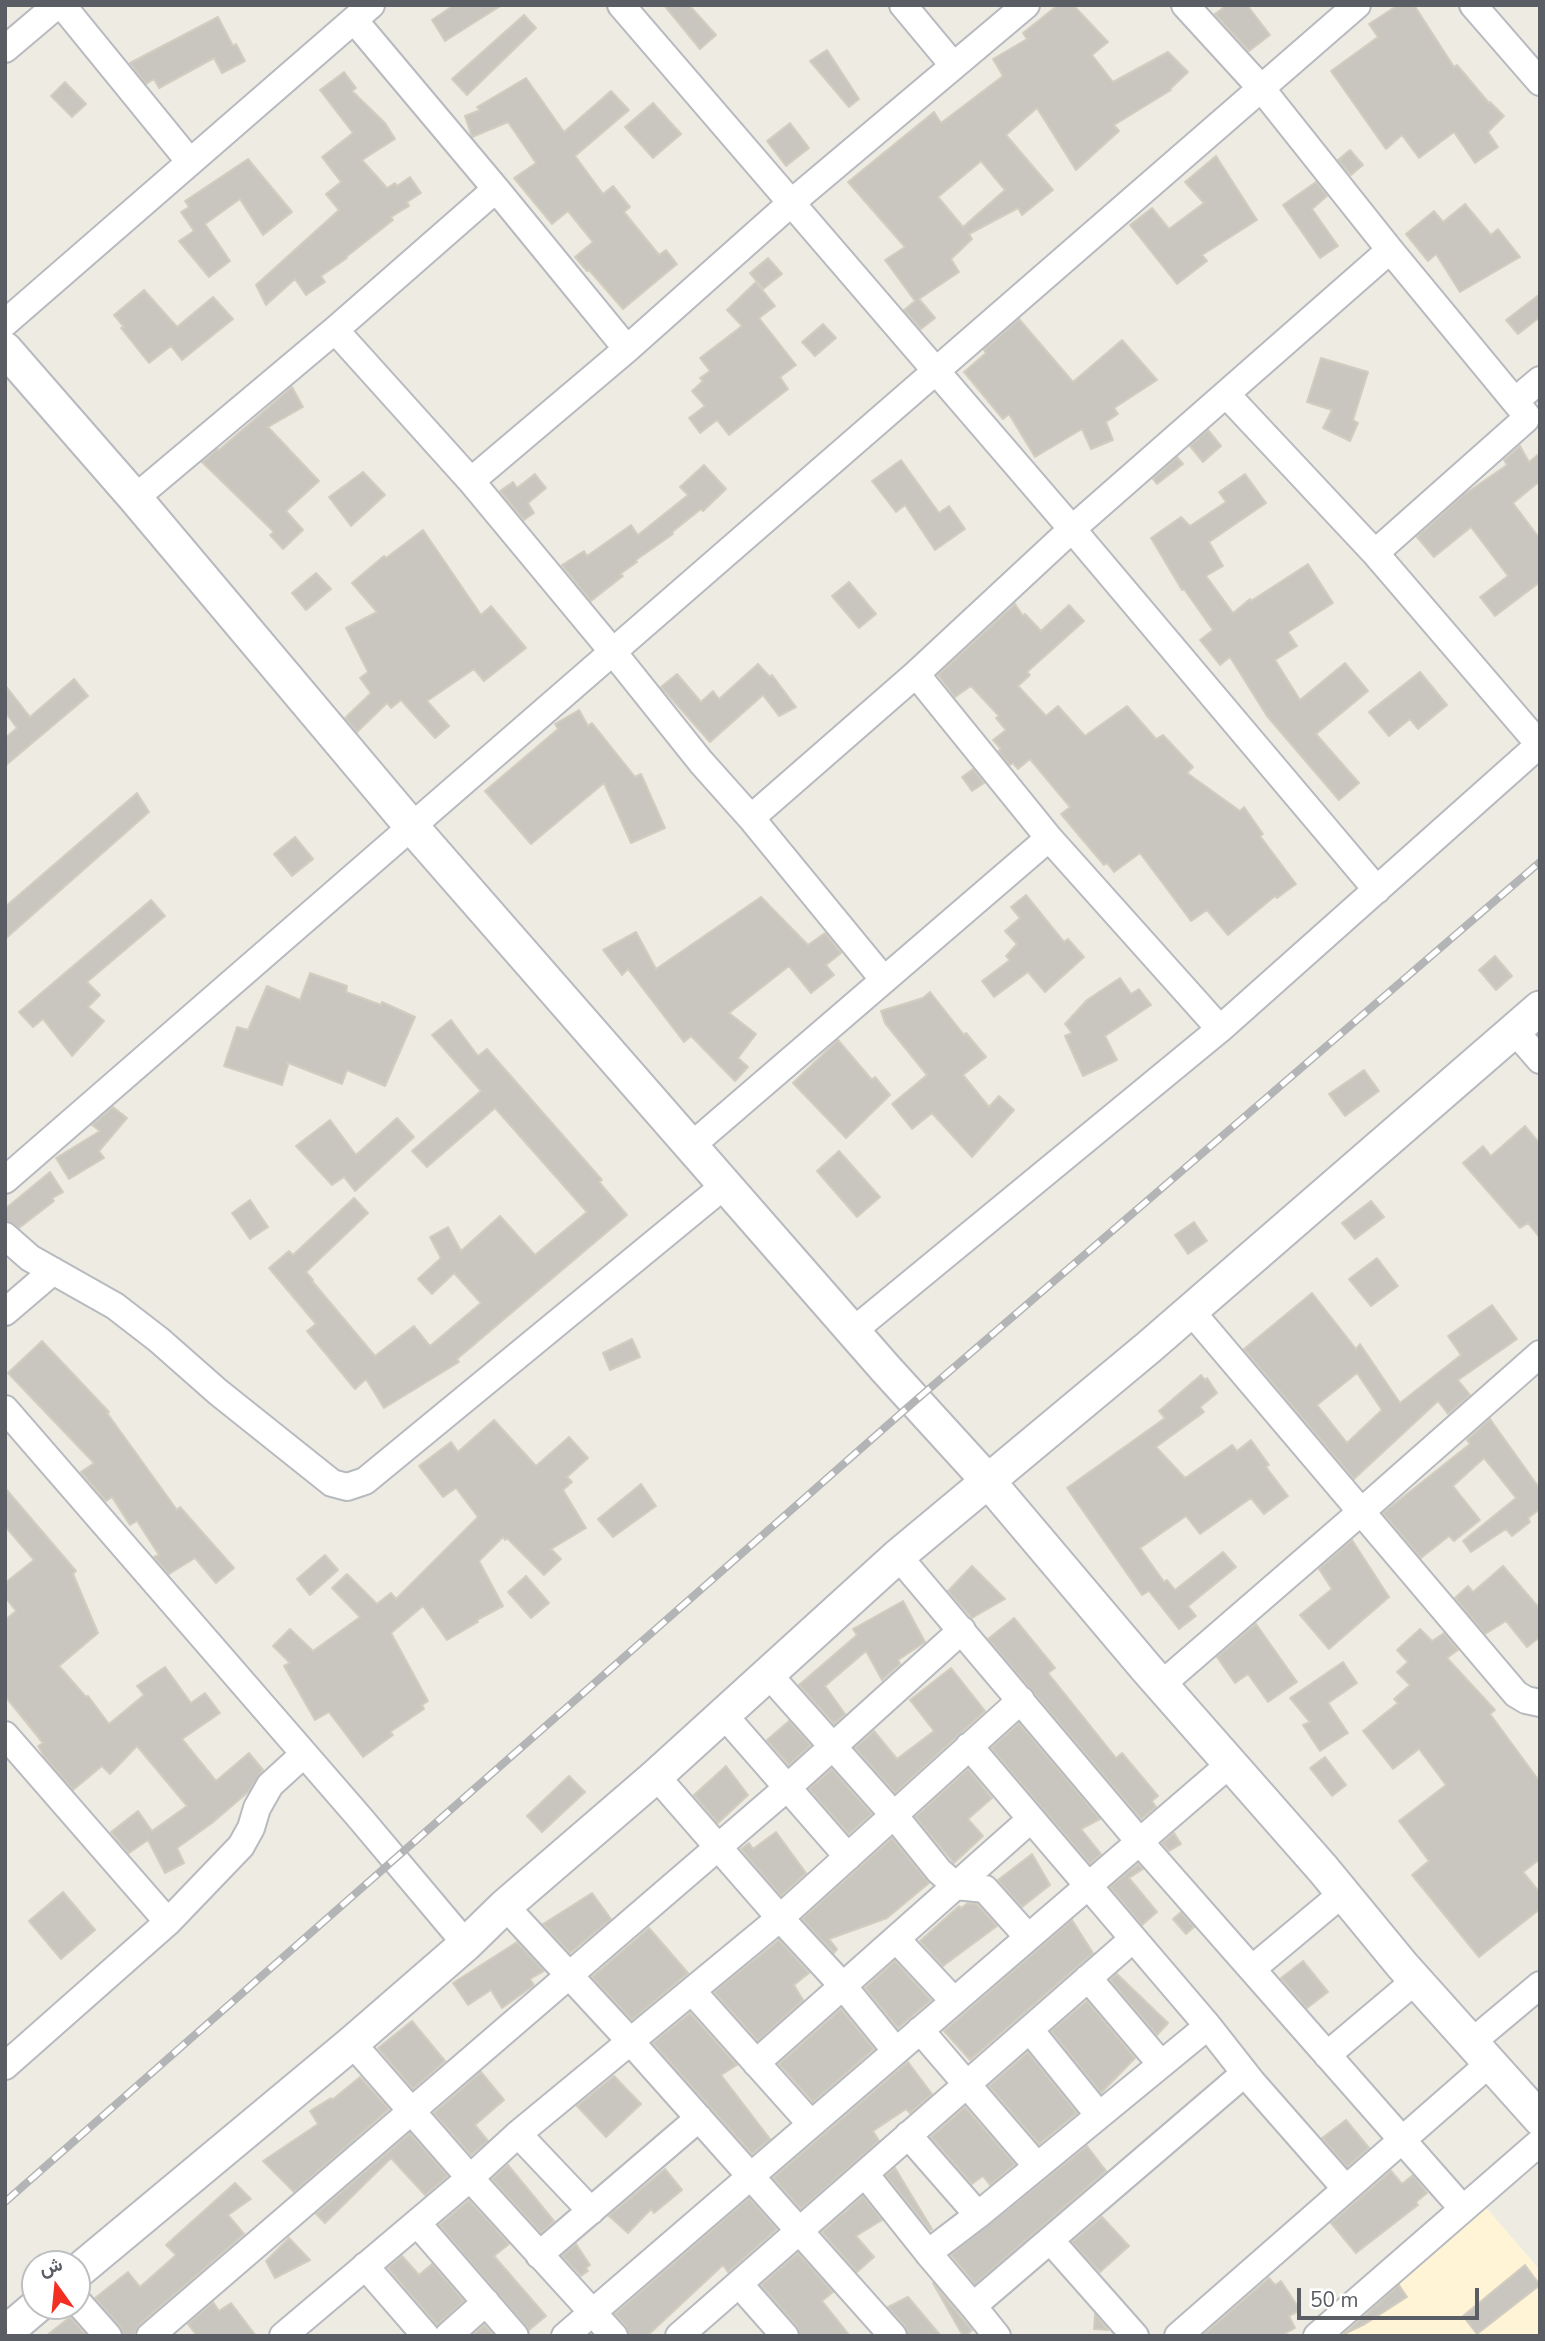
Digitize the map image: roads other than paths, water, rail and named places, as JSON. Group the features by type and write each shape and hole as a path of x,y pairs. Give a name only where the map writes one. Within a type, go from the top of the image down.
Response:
{"street":[{"path":"5,49 57,5"},
{"path":"62,5 190,162"},
{"path":"621,5 1072,529 1377,890"},
{"path":"903,5 953,65"},
{"path":"471,481 791,203 1026,5"},
{"path":"1185,5 1261,88 1526,414 1526,419 1375,553"},
{"path":"5,1180 1357,5"},
{"path":"1473,5 1540,82"},
{"path":"5,323 362,13 496,189 626,349"},
{"path":"135,498 335,330 496,189"},
{"path":"751,818 916,674 1072,529 1390,250"},
{"path":"335,330 471,481 884,980"},
{"path":"5,349 135,498 412,827 853,1331 988,1480 1161,1685 1540,2119"},
{"path":"1515,401 1540,380"},
{"path":"853,1331 1220,1029 1539,744 1375,553 1226,394"},
{"path":"916,674 1049,838 1220,1029"},
{"path":"691,1146 1049,838"},
{"path":"91,2261 352,2043 656,1776 898,1556 1191,1310 1540,1008"},
{"path":"1514,1030 1540,1060"},
{"path":"5,1236 30,1258 115,1306 332,1483 347,1487 365,1480 725,1185"},
{"path":"5,1312 52,1271"},
{"path":"1191,1310 1516,1693 1539,1704"},
{"path":"1161,1685 1540,1354"},
{"path":"5,1409 14,1439 304,1754 466,1944"},
{"path":"898,1556 1139,1841 1463,2209"},
{"path":"150,2336 719,1847 962,1630"},
{"path":"768,1674 939,1871 956,1886 985,1889 1028,1937"},
{"path":"298,2331 365,2266 780,1917 1021,1700"},
{"path":"723,1714 848,1857"},
{"path":"5,1735 167,1922"},
{"path":"969,1746 1346,2189"},
{"path":"5,2066 167,1922 242,1846 257,1808 270,1785 304,1754"},
{"path":"565,2336 1231,1763"},
{"path":"656,1776 843,1986 896,2051"},
{"path":"757,2063 1031,1819"},
{"path":"1252,1969 1343,1893"},
{"path":"505,1906 751,2175 893,2336"},
{"path":"679,2336 1133,1939"},
{"path":"897,1940 954,2001"},
{"path":"1088,1978 1161,2064"},
{"path":"1327,2055 1416,1980"},
{"path":"1178,2336 1403,2138 1540,1985"},
{"path":"692,1991 811,2124"},
{"path":"928,2253 1208,2026"},
{"path":"1030,2029 1098,2114"},
{"path":"920,2030 1037,2166"},
{"path":"352,2043 614,2336"},
{"path":"973,2306 1245,2073"},
{"path":"539,2255 699,2118"},
{"path":"519,2134 591,2211"},
{"path":"908,2135 978,2214"},
{"path":"1317,2336 1540,2142"},
{"path":"865,2174 997,2336"},
{"path":"417,2224 515,2336"},
{"path":"1050,2240 1135,2336"},
{"path":"365,2266 426,2336"},
{"path":"738,2284 785,2336"},
{"path":"448,2336 486,2302"},
{"path":"91,2317 108,2336"},
{"path":"5,2333 21,2320"}],"railway":[{"path":"5,2202 915,1401 1540,862"}]}
